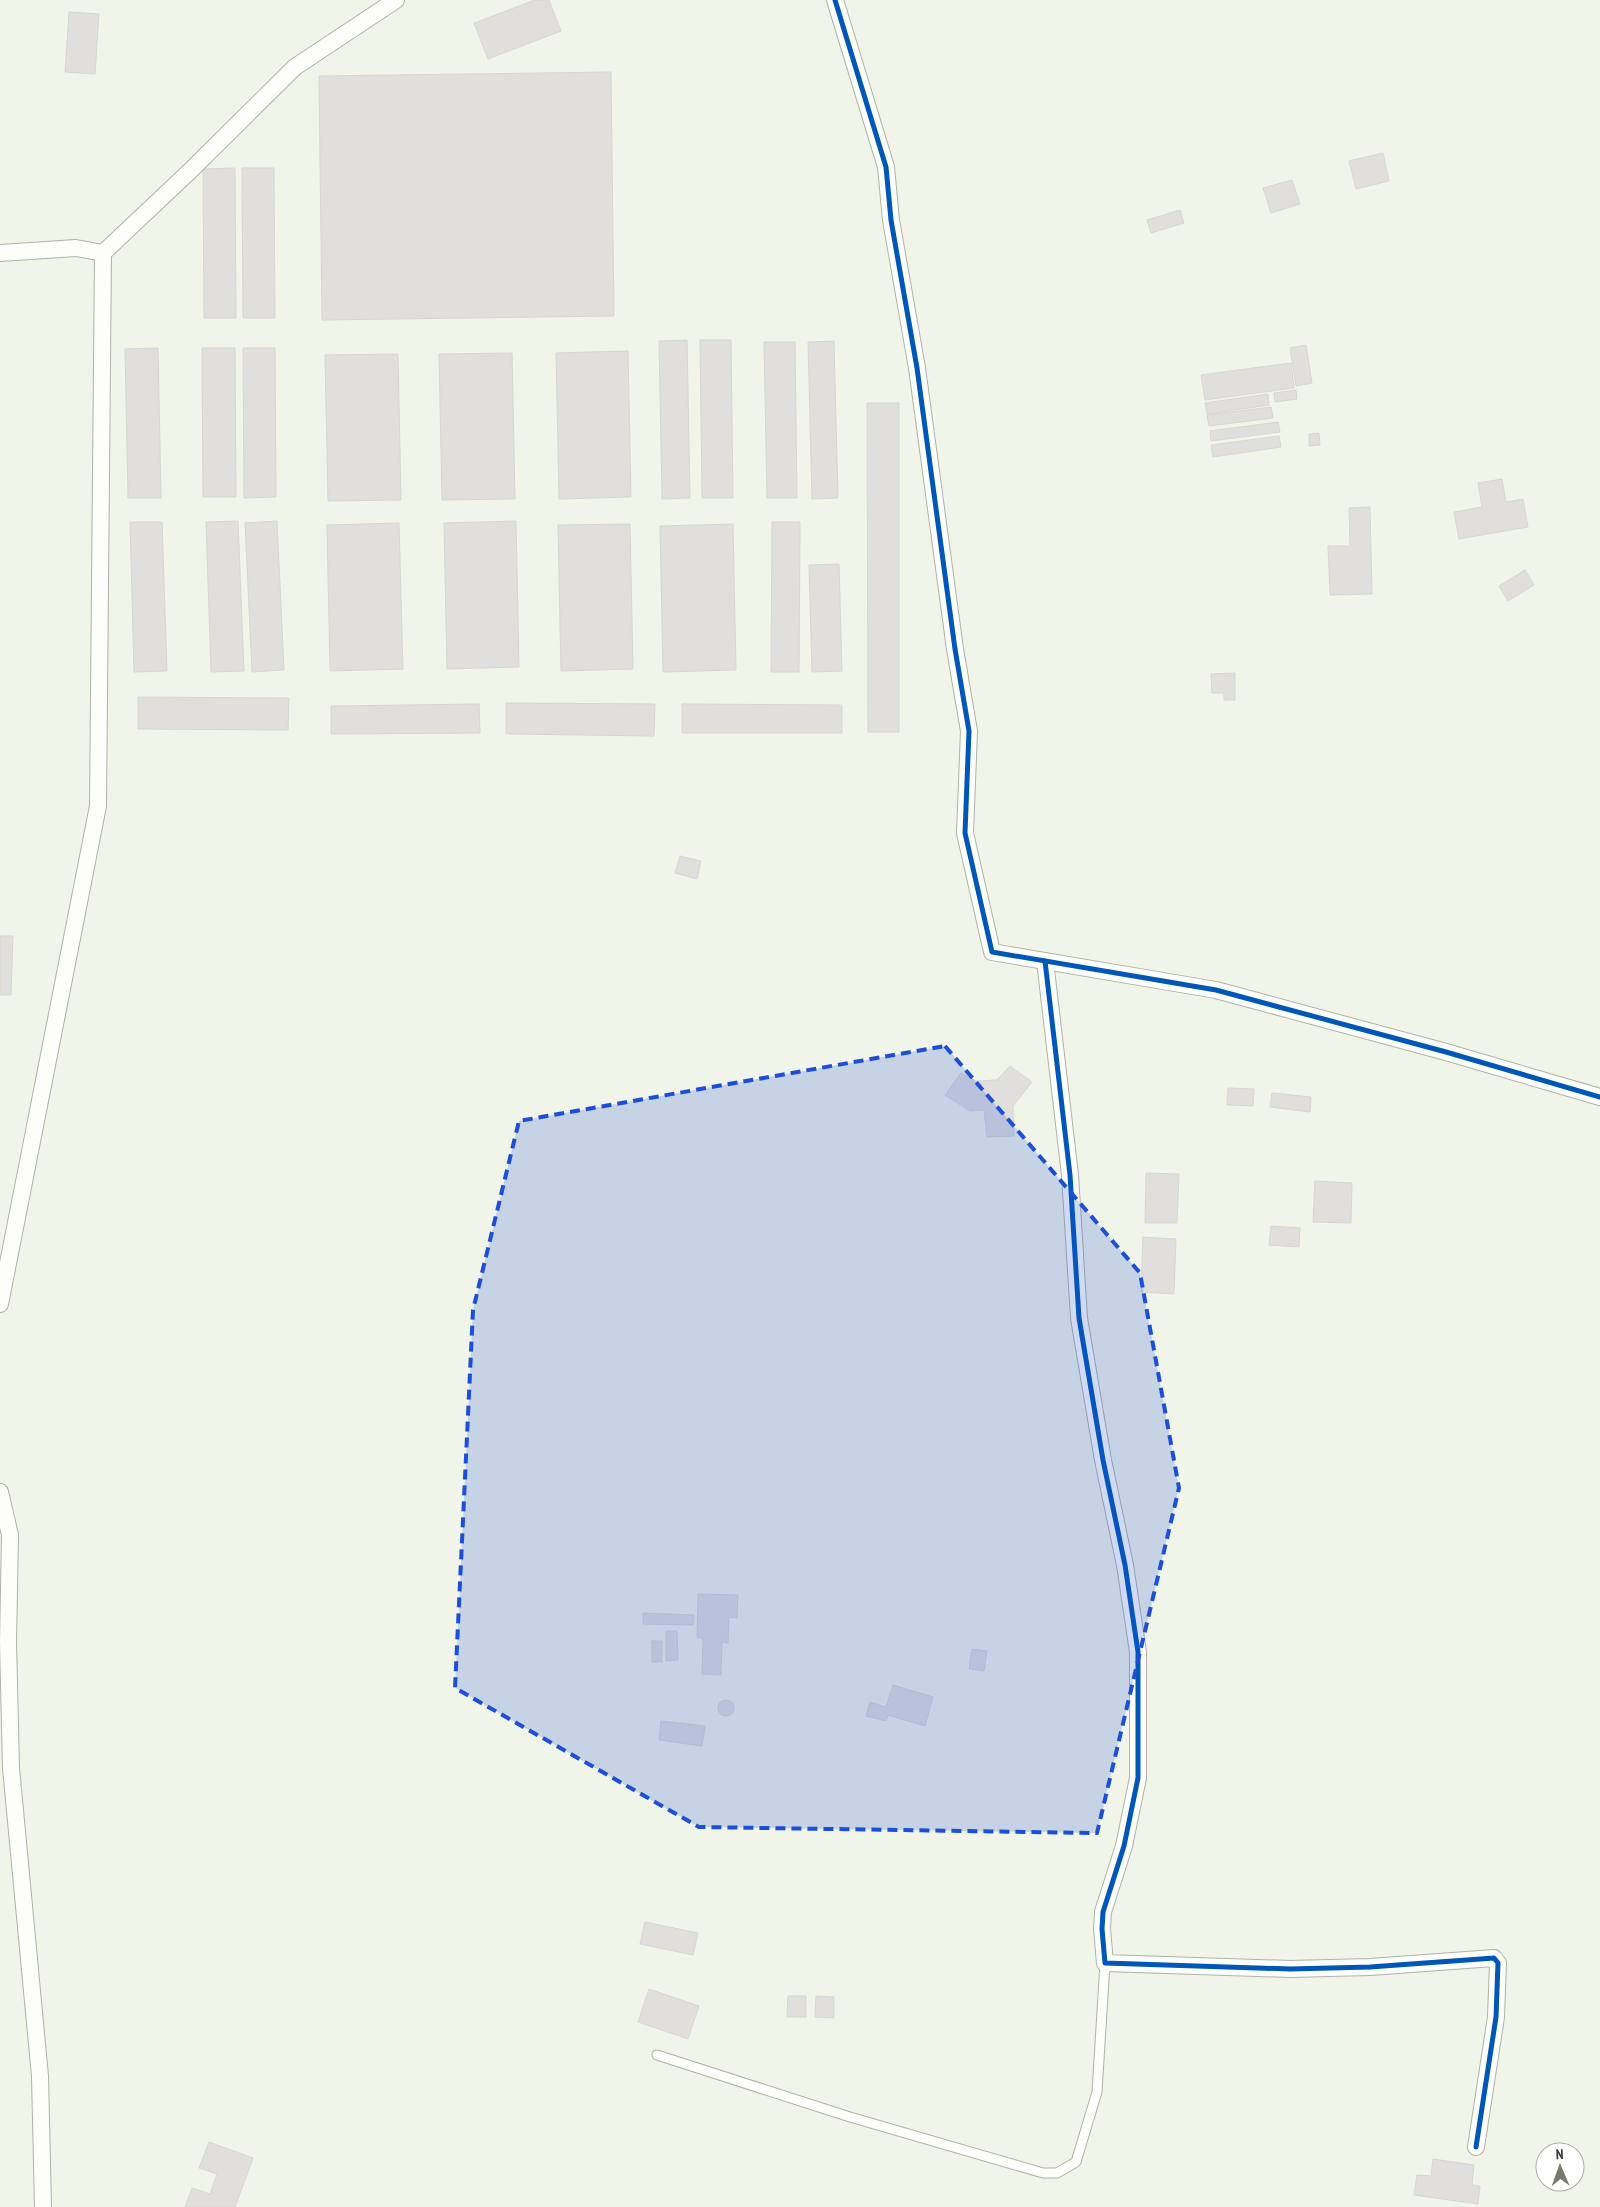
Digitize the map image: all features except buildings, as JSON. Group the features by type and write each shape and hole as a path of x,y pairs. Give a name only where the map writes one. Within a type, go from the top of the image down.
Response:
{"street":[{"path":"0,1304 27,1175 98,806 103,253 191,170 295,67 396,0"},
{"path":"835,0 886,167 891,220 917,368 953,630 969,731 965,833 992,952 1216,990 1446,1052 1600,1097"},
{"path":"0,253 76,248 103,253"},
{"path":"1045,961 1070,1175 1079,1318 1102,1460 1125,1565 1138,1652 1138,1778 1124,1846 1103,1912 1102,1929 1106,1963 1290,1969 1370,1967 1494,1958 1498,1963 1496,2017 1476,2148"},
{"path":"0,1492 10,1535 8,1642 11,1768 40,2076 43,2207"}],"lane":[{"path":"657,2055 850,2118 1043,2173 1057,2173 1076,2162 1097,2092 1106,1963"}],"highlighted area":[{"path":"945,1046 1140,1273 1179,1488 1097,1833 699,1827 455,1688 473,1310 519,1121"}],"cycle path":[{"path":"835,0 886,167 891,220 917,368 955,649 969,731 965,833 992,952 1216,990 1446,1052 1600,1097"},
{"path":"1045,961 1070,1175 1079,1318 1103,1460 1125,1565 1138,1652 1138,1778 1124,1846 1103,1912 1102,1929 1105,1963 1290,1969 1370,1967 1494,1958 1498,1963 1496,2017 1476,2147"}]}
